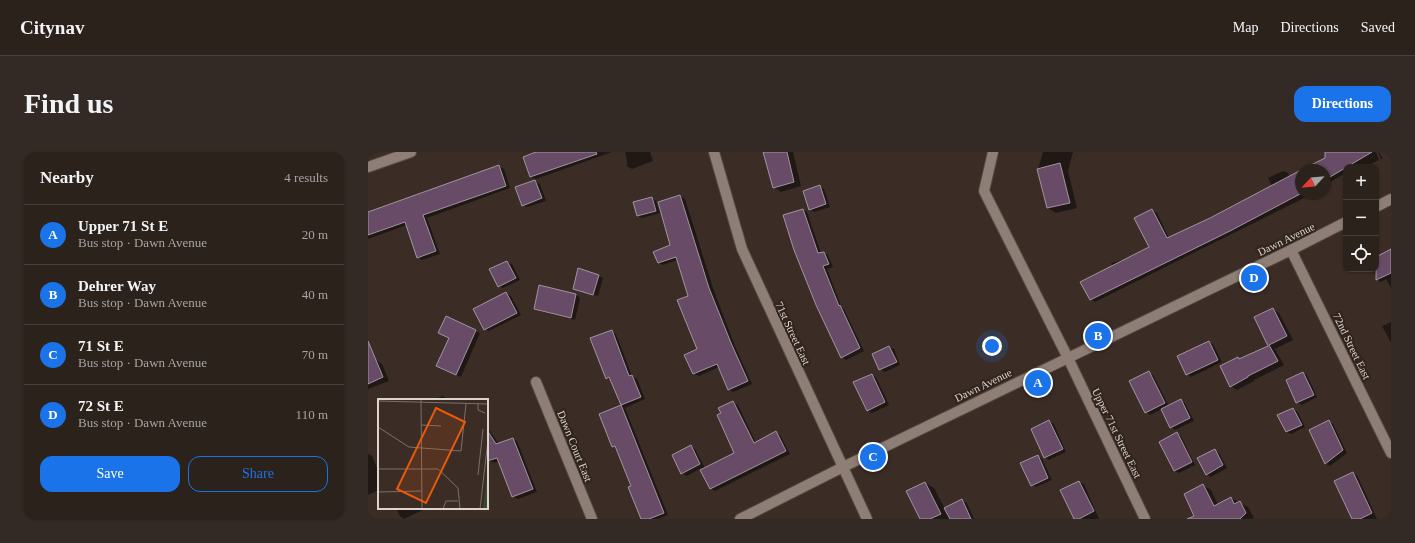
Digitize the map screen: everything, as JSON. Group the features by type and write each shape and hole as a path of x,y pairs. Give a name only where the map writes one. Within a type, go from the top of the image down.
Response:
{"street":[{"path":"368,167 412,152"},
{"name":"71st Street East","path":"714,152 742,249 867,519"},
{"name":"Upper 71st Street East","path":"993,152 984,192 1068,358 1145,519"},
{"path":"1379,205 1391,199"},
{"name":"Dawn Avenue","path":"740,519 843,467 1343,224"},
{"name":"72nd Street East","path":"1290,250 1391,453"},
{"name":"Dawn Court East","path":"536,382 592,519"}],"building":[{"path":"536,152 596,152 597,154 530,177 523,157"},
{"path":"763,152 787,152 794,182 773,188"},
{"path":"1325,152 1372,152 1352,164 1343,164 1343,169 1331,176 1331,164 1313,164 1325,158"},
{"path":"1060,163 1070,203 1047,208 1037,169"},
{"path":"499,165 506,186 423,215 436,251 417,258 405,222 368,235 368,212"},
{"path":"1295,173 1295,197 1230,231 1090,300 1080,282 1149,247 1134,218 1152,209 1167,238 1210,218"},
{"path":"535,180 542,198 522,206 515,187"},
{"path":"820,185 826,204 809,210 803,191"},
{"path":"680,195 709,288 748,381 728,390 717,364 693,374 684,355 697,349 677,300 688,296 676,257 658,263 653,252 670,245 658,202"},
{"path":"652,197 656,211 637,216 633,202"},
{"path":"803,209 818,253 824,252 829,264 823,266 839,306 840,305 860,348 841,358 816,305 794,250 783,215"},
{"path":"1391,249 1391,273 1376,280 1376,272 1379,272 1379,255"},
{"path":"507,261 516,278 498,287 489,269"},
{"path":"578,268 599,275 593,295 573,289"},
{"path":"539,285 576,294 571,318 534,309"},
{"path":"506,292 517,313 484,330 473,309"},
{"path":"1273,308 1287,336 1269,345 1278,361 1230,387 1220,366 1238,357 1239,359 1268,346 1254,317"},
{"path":"446,316 476,330 456,375 436,366 449,338 438,333"},
{"path":"612,330 629,376 632,375 641,397 621,405 609,377 606,379 590,338"},
{"path":"368,341 383,377 368,384"},
{"path":"1209,341 1218,360 1186,375 1177,356"},
{"path":"889,346 897,362 879,370 872,354"},
{"path":"1149,371 1165,403 1145,413 1129,381"},
{"path":"1303,372 1314,395 1296,403 1286,380"},
{"path":"872,374 885,402 867,411 853,382"},
{"path":"1181,399 1190,418 1170,428 1161,409"},
{"path":"733,401 754,443 776,431 786,451 710,489 700,470 734,453 717,415 721,413 718,408"},
{"path":"621,405 664,513 649,519 641,519 628,487 631,486 615,446 612,447 599,414"},
{"path":"1293,408 1302,425 1286,432 1277,415"},
{"path":"1049,420 1063,449 1044,458 1031,429"},
{"path":"1329,420 1343,450 1325,464 1309,430"},
{"path":"488,432 496,444 513,438 533,489 512,497 497,458 488,461"},
{"path":"1177,432 1192,462 1174,471 1159,442"},
{"path":"691,445 700,464 681,474 672,455"},
{"path":"1215,449 1223,465 1206,475 1197,458"},
{"path":"1038,455 1048,478 1031,486 1020,463"},
{"path":"1353,472 1372,513 1360,519 1352,519 1334,481"},
{"path":"1079,481 1094,511 1079,519 1074,519 1060,490"},
{"path":"925,482 941,514 930,519 920,519 906,491"},
{"path":"1203,484 1214,506 1231,497 1234,504 1240,501 1246,513 1240,519 1187,519 1194,516 1184,494"},
{"path":"962,499 971,519 950,519 944,508"}],"place":[{"name":"72 St E","path":"1254,278"},
{"name":"Dehrer Way","path":"1098,336"},
{"name":"Upper 71 St E","path":"1038,383"},
{"name":"71 St E","path":"873,457"}]}
